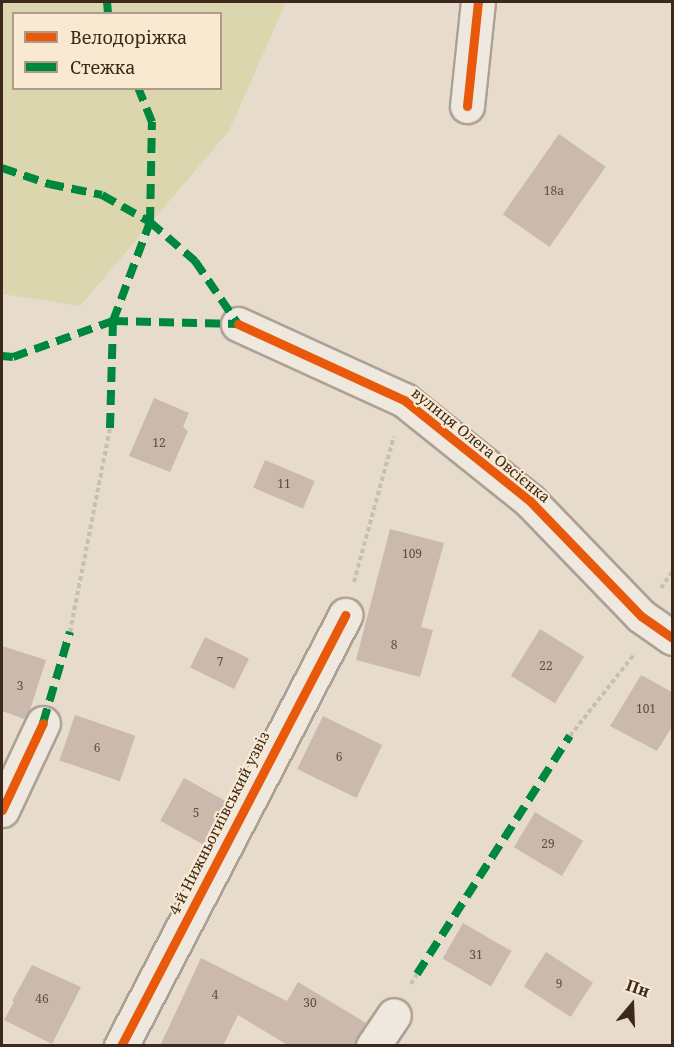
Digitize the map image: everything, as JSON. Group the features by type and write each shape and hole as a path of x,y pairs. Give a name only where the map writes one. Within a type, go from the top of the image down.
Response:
{"street":[{"path":"467,106 478,2"},
{"name":"вулиця Олега Овсієнка","path":"238,324 404,400 530,501 641,616 664,633"},
{"name":"4-й Нижньогиївський узвіз","path":"121,1046 345,615"},
{"path":"2,810 43,723"},
{"path":"373,1046 394,1015"}],"path":[{"path":"345,615 404,400"},
{"path":"70,632 110,428"},
{"path":"570,736 664,633"}],"shaded area":[{"path":"2,2 286,2 229,131 80,306 2,294"}],"building":[{"path":"559,134 606,167 549,247 503,214"},
{"path":"154,398 189,413 183,427 188,431 170,472 129,456"},
{"path":"265,460 315,481 303,509 253,488"},
{"path":"390,529 444,543 421,627 433,630 420,677 356,660"},
{"path":"540,629 584,657 555,703 511,676"},
{"path":"205,637 249,658 234,689 190,668"},
{"path":"2,646 46,660 30,710 24,719 2,711"},
{"path":"641,675 672,692 672,727 657,751 610,726"},
{"path":"75,715 136,736 120,781 59,760"},
{"path":"323,716 382,745 356,798 297,769"},
{"path":"184,778 227,802 203,845 160,821"},
{"path":"535,812 583,841 562,876 514,847"},
{"path":"463,923 511,951 491,987 442,959"},
{"path":"546,952 593,982 571,1017 524,986"},
{"path":"201,958 287,1001 298,982 366,1023 354,1046 289,1046 238,1015 223,1046 160,1046"},
{"path":"32,965 81,987 52,1044 4,1020"}],"marked path":[{"path":"107,2 108,12"},
{"path":"110,428 113,321 150,222 152,122 139,90"},
{"path":"2,168 49,184 102,195 150,222 195,261 238,324"},
{"path":"2,356 13,357 113,321 238,324"},
{"path":"43,723 70,632"},
{"path":"417,974 570,736"}],"cycle path":[{"path":"467,106 478,2"},
{"path":"238,324 404,400 530,501 641,616 672,638"},
{"path":"121,1046 345,615"},
{"path":"2,810 43,723"}]}
